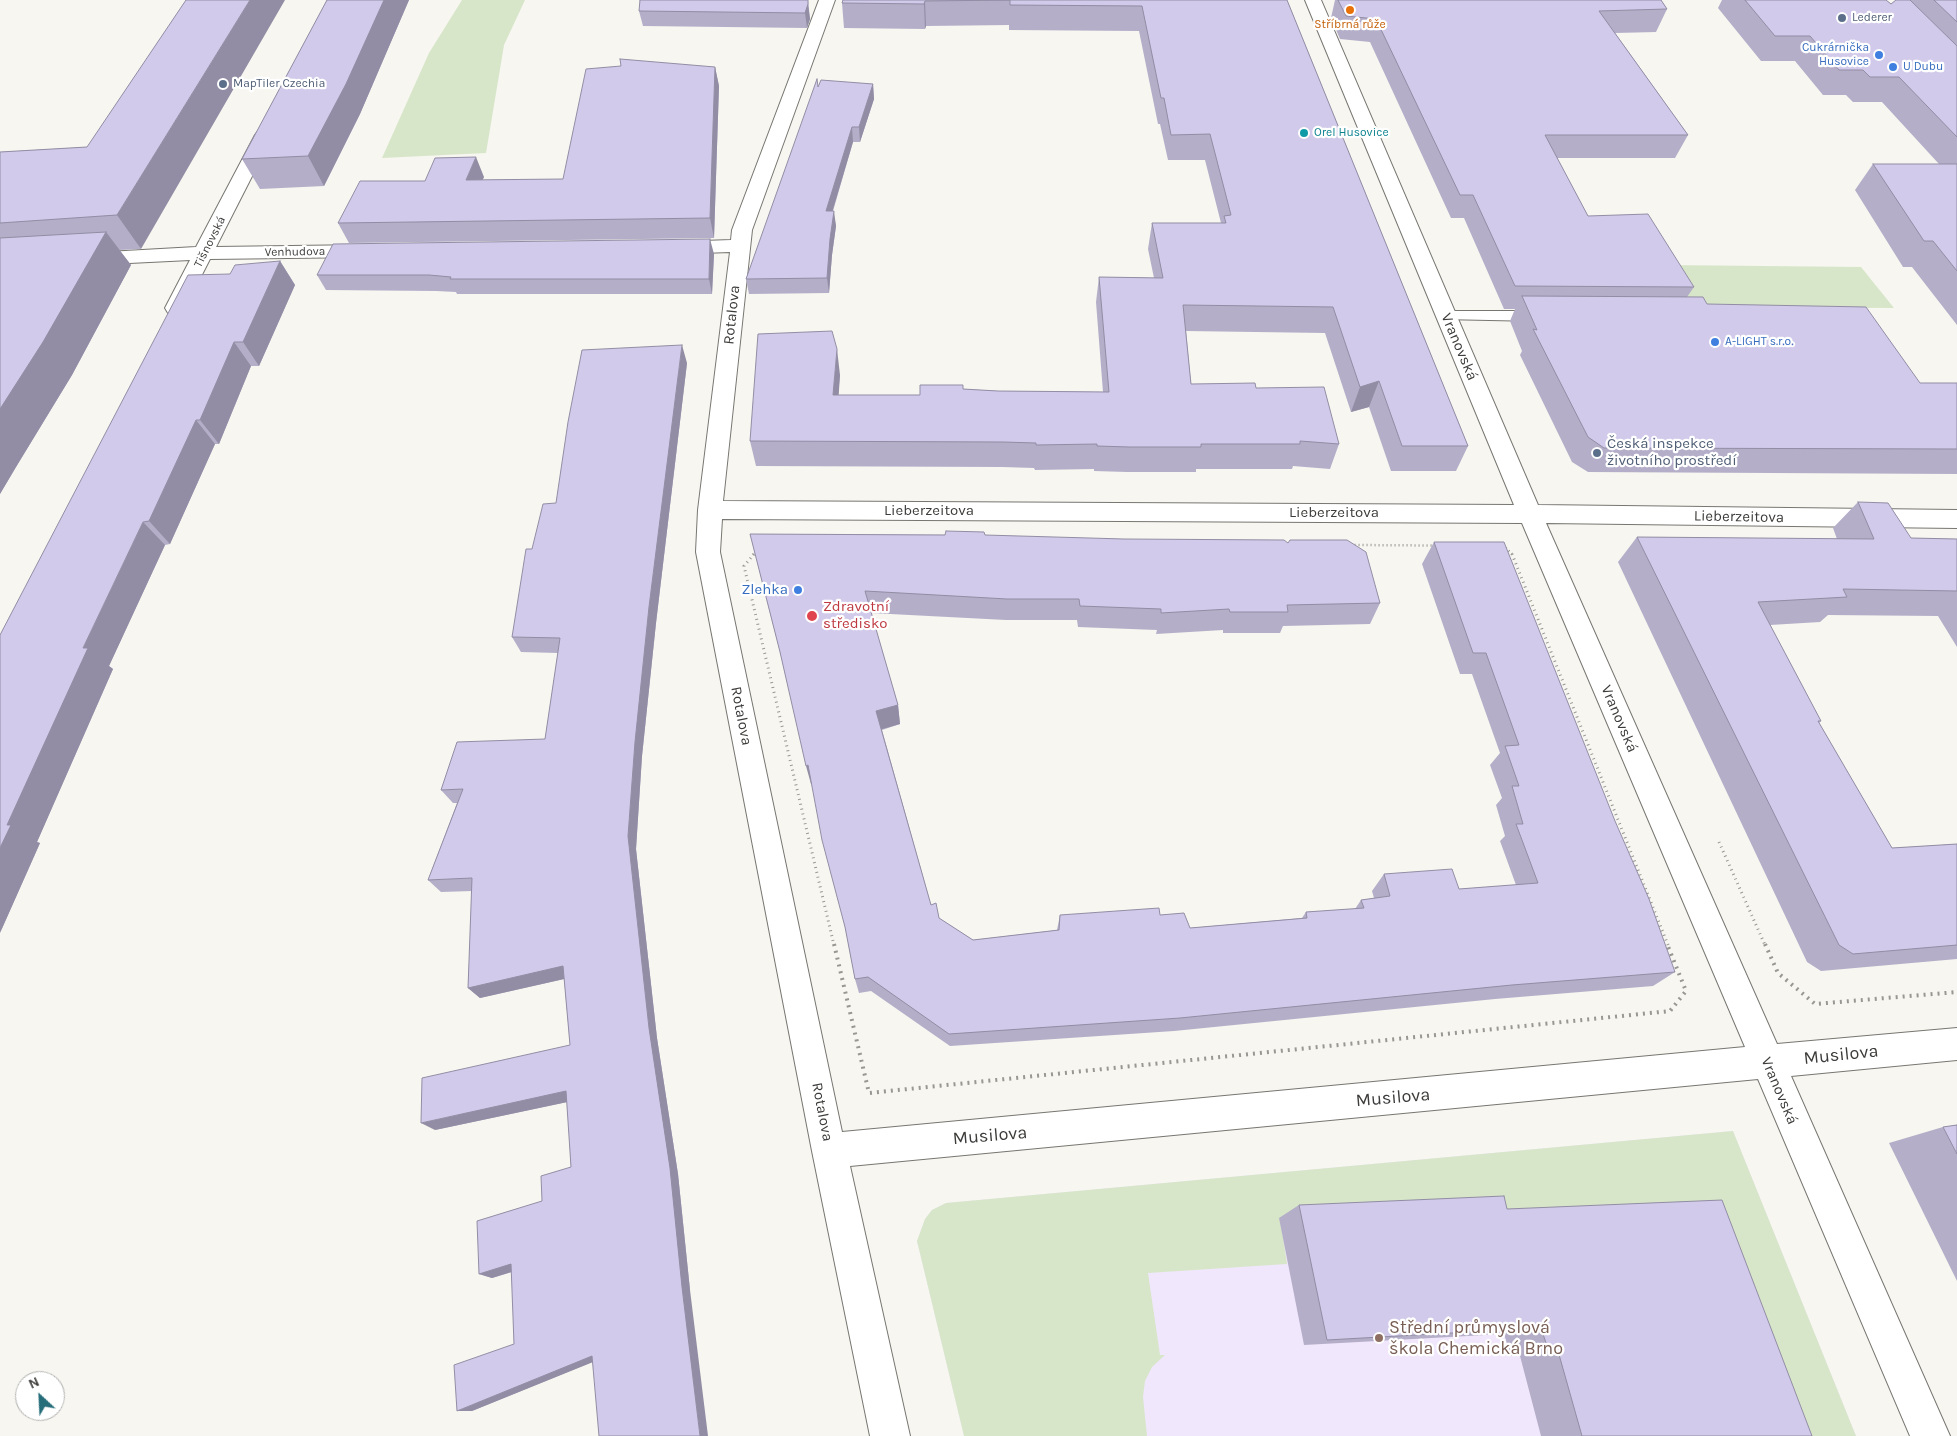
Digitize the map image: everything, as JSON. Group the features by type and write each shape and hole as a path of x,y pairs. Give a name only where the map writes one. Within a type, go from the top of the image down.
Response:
{"street":[{"name":"Rotalova","path":"827,0 742,230 710,510 708,552 829,1151 890,1436"},
{"name":"Vranovská","path":"1313,0 1530,514 1930,1436"},
{"name":"Tišnovská","path":"167,324 272,121"},
{"path":"658,248 740,246"},
{"name":"Venhudova","path":"68,261 205,252 382,251"},
{"name":"Lieberzeitova","path":"710,510 1530,514 1957,519"},
{"name":"Musilova","path":"829,1151 1957,1044"}],"lane":[{"path":"1446,316 1550,316"}],"path":[{"path":"765,541 1504,546 1512,553 1686,991 1670,1011 869,1093 744,566 765,541"},
{"path":"1718,839 1778,974 1815,1004 1957,992"}],"shaded area":[{"name":"Střední průmyslová škola Chemická Brno","path":"1733,1131 1856,1436 964,1436 917,1241 925,1219 932,1210 946,1203"}],"green space":[{"path":"462,0 525,0 504,45 486,153 382,158 429,53"},
{"path":"1665,265 1861,267 1894,308 1691,307"},
{"name":"Střední průmyslová škola Chemická Brno","path":"1733,1131 1856,1436 1756,1436 1280,1218 1287,1264 1148,1273 1160,1355 1165,1355 1152,1367 1145,1381 1143,1397 1147,1436 964,1436 917,1241 925,1219 932,1210 946,1203"}],"building":[{"path":"186,0 250,0 117,215 0,223 0,152 87,147"},
{"path":"327,0 384,0 346,84 308,156 242,159"},
{"path":"640,0 808,0 808,4 805,13 639,11"},
{"path":"843,0 1010,0 925,1 924,4 842,3"},
{"path":"1010,0 1287,0 1468,446 1402,446 1379,381 1360,387 1333,307 1183,305 1191,384 1255,383 1256,388 1324,387 1339,444 1300,441 1300,444 1201,444 1201,447 1130,447 1097,446 1097,444 1036,445 1036,443 1003,442 750,441 758,334 832,331 837,349 833,395 920,395 920,385 963,385 963,389 998,391 1109,392 1099,277 1163,278 1152,223 1226,223 1224,216 1231,215 1210,134 1171,135 1164,98 1161,98 1142,6 1010,5"},
{"path":"1338,0 1661,0 1667,9 1599,11 1688,135 1545,135 1588,216 1648,214 1694,287 1515,286 1473,195 1460,195 1376,19 1346,16"},
{"path":"1745,0 1886,0 1891,4 1896,0 1910,0 1957,46 1957,137 1899,77 1870,77 1863,70 1839,70 1810,36 1775,36"},
{"path":"1934,0 1957,0 1957,22"},
{"path":"620,59 715,67 710,218 338,223 360,181 425,181 435,158 476,157 466,180 563,179 586,69 621,66"},
{"path":"817,79 818,87 821,80 873,84 859,127 852,127 826,211 834,211 827,278 746,279"},
{"path":"1873,164 1957,164 1957,271 1933,241 1924,241"},
{"path":"106,232 43,342 0,409 0,238"},
{"path":"710,239 709,279 450,279 451,277 429,275 317,275 333,244"},
{"path":"280,261 243,342 234,342 200,420 196,420 149,521 143,522 83,648 88,648 7,825 11,825 0,848 0,635 188,275 230,274 235,265"},
{"path":"1522,296 1703,297 1707,304 1866,307 1920,383 1957,383 1957,449 1604,448 1588,437 1533,329 1537,330"},
{"path":"682,345 649,607 635,742 628,836 649,1028 670,1168 700,1436 599,1436 592,1356 457,1411 454,1365 514,1344 511,1264 479,1274 477,1221 542,1201 541,1176 571,1167 566,1091 421,1123 422,1078 570,1045 563,966 468,988 472,878 428,880 463,789 441,790 457,742 545,739 560,638 512,637 526,549 532,549 543,504 556,503 568,422 582,350"},
{"path":"1858,502 1888,503 1911,538 1957,539 1957,591 1843,589 1847,597 1758,602 1821,721 1818,721 1892,848 1957,844 1957,945 1853,954 1839,945 1637,537 1874,539"},
{"path":"946,531 984,532 985,535 1124,539 1284,540 1288,543 1290,540 1347,540 1366,552 1380,603 1287,605 1288,612 1230,612 1229,609 1161,613 1161,609 1080,606 1079,599 1007,599 865,591 898,705 876,711 931,905 936,903 939,918 973,940 1059,930 1060,915 1159,908 1160,915 1184,913 1190,928 1307,918 1306,912 1364,908 1361,900 1390,896 1384,874 1452,869 1459,889 1538,883 1516,824 1523,824 1512,786 1519,786 1505,746 1519,745 1486,653 1473,653 1434,542 1504,542 1615,821 1649,899 1675,972 1512,985 1180,1018 949,1034 868,977 855,979 845,927 822,840 808,765 806,766 750,534 945,535"},
{"path":"1957,1125 1957,1154 1943,1127"},
{"path":"1504,1196 1507,1209 1722,1200 1812,1436 1582,1436 1558,1351 1549,1352 1541,1328 1327,1340 1299,1205"}],"place":[{"name":"Stříbrná růže","path":"1350,10"},
{"name":"Lederer","path":"1842,18"},
{"name":"Cukrárnička Husovice","path":"1879,55"},
{"name":"U Dubu","path":"1893,67"},
{"name":"MapTiler Czechia","path":"223,84"},
{"name":"Orel Husovice","path":"1304,133"},
{"name":"A-LIGHT s.r.o.","path":"1715,342"},
{"name":"Česká inspekce životního prostředí","path":"1597,453"},
{"name":"Zlehka","path":"798,590"},
{"name":"Zdravotní středisko","path":"812,616"},
{"name":"Střední průmyslová škola Chemická Brno","path":"1379,1338"}]}
